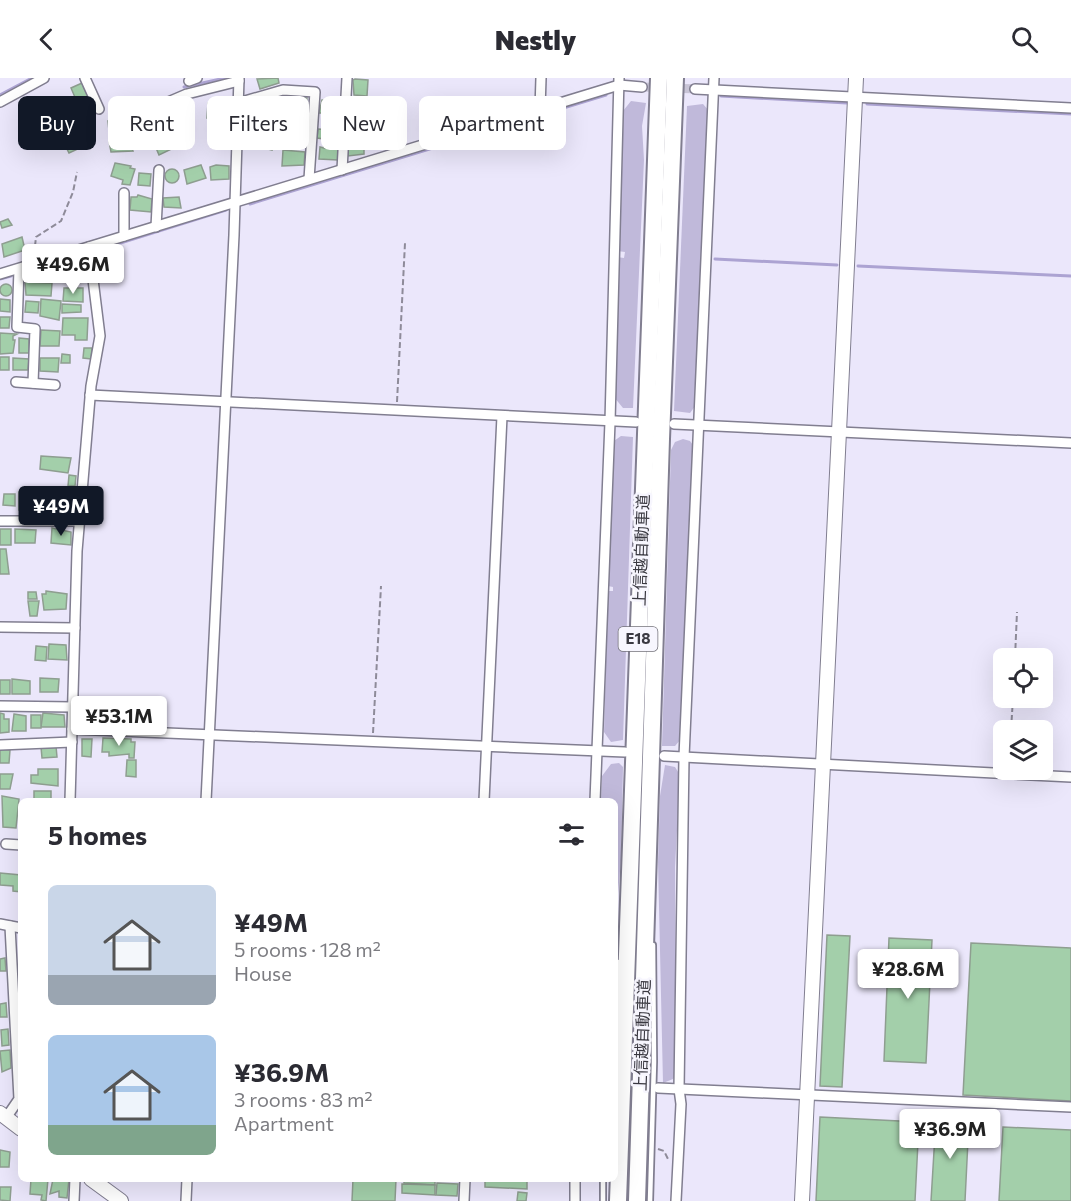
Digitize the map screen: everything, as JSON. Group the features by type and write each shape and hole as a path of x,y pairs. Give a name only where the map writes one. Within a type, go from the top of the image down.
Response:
{"highway":[{"name":"上信越自動車道","path":"638,1201 640,837 659,78"},
{"name":"上信越自動車道","path":"618,1201 640,837 675,78"}],"street":[{"path":"0,102 44,78"},
{"path":"85,78 99,109"},
{"path":"342,170 347,78"},
{"path":"540,96 541,78"},
{"path":"676,1201 681,1104 679,1089 684,757 714,78"},
{"path":"802,1201 856,78"},
{"path":"182,96 239,79 238,96"},
{"path":"566,101 619,82 642,87"},
{"path":"596,798 610,422 619,82"},
{"path":"695,89 1071,108"},
{"path":"263,96 284,90 315,92 309,179"},
{"path":"0,274 419,147"},
{"path":"206,798 237,150"},
{"path":"156,227 159,170"},
{"path":"124,193 124,236"},
{"path":"70,798 79,521 90,395 100,336 89,247"},
{"path":"19,269 17,327 35,329 33,383"},
{"path":"16,382 56,385"},
{"path":"90,395 636,422"},
{"path":"484,798 502,416"},
{"path":"674,424 1071,443"},
{"path":"0,521 79,521"},
{"path":"0,627 75,628"},
{"path":"0,706 72,707"},
{"path":"72,729 625,753"},
{"path":"0,745 72,742"},
{"path":"664,756 1071,777"},
{"path":"6,844 18,845"},
{"path":"5,925 17,982 18,1019"},
{"path":"658,1088 1071,1107"},
{"path":"18,1100 3,1116 18,1126"},
{"path":"74,1201 75,1182"},
{"path":"95,1182 121,1201"},
{"path":"186,1201 188,1182"},
{"path":"464,1201 465,1182"},
{"path":"575,1182 575,1201"}],"lane":[{"path":"618,984 640,837"},
{"path":"640,837 654,972 650,1201"},
{"path":"603,1182 603,1201"}],"path":[{"path":"33,264 36,237 61,221 73,192 77,172"},
{"path":"397,411 405,243"},
{"path":"373,742 381,586"},
{"path":"1015,648 1017,612"},
{"path":"656,1148 664,1151 669,1162 677,1164"}],"shaded area":[{"path":"631,101 646,103 642,126 644,160 633,408 623,408 614,397 617,257 624,258 625,252 617,251 623,111"},
{"path":"703,104 709,111 696,405 690,413 674,411 687,106"},
{"path":"621,436 633,437 623,740 611,742 604,732 608,591 613,591 613,587 608,586 614,441"},
{"path":"683,439 690,441 695,448 681,739 675,746 662,746 671,450 675,442"},
{"path":"619,763 623,767 618,894 618,798 601,798 602,776 611,764"},
{"path":"665,765 675,767 680,775 675,867 676,1074 673,1079 663,1083 658,862 660,796"}],"building":[{"path":"278,78 279,83 260,89 257,79"},
{"path":"353,80 368,80 367,96 354,95"},
{"path":"82,83 88,96 74,96 71,88"},
{"path":"318,129 321,129 321,139 317,138"},
{"path":"320,147 321,150 339,150 338,160 319,159"},
{"path":"111,150 133,151 111,152"},
{"path":"157,150 169,150 159,155"},
{"path":"283,150 305,152 304,165 282,166"},
{"path":"348,150 364,150 364,154 348,156"},
{"path":"115,163 135,169 130,185 122,184 123,180 111,176"},
{"path":"201,165 206,178 187,184 184,170"},
{"path":"229,166 229,179 211,180 210,167"},
{"path":"172,169 177,171 179,176 177,181 172,183 167,181 165,176 167,171"},
{"path":"139,173 151,174 150,186 138,185"},
{"path":"138,195 152,199 151,212 130,210 131,197"},
{"path":"179,197 181,208 164,207 163,198"},
{"path":"8,219 12,225 2,228 0,222"},
{"path":"22,237 25,250 4,257 2,244"},
{"path":"74,262 77,270 74,273 60,277 53,275 52,269"},
{"path":"25,282 52,283 51,296 26,295"},
{"path":"8,284 11,285 11,295 4,296 1,295 0,288 1,285"},
{"path":"64,288 83,288 83,302 63,301"},
{"path":"0,299 10,300 10,312 0,311"},
{"path":"41,299 61,301 59,320 40,316"},
{"path":"26,301 39,302 38,313 25,312"},
{"path":"62,304 81,305 81,312 62,313"},
{"path":"0,317 10,317 9,328 0,328"},
{"path":"63,318 88,318 87,340 75,340 75,335 62,335"},
{"path":"41,330 60,331 59,346 40,346"},
{"path":"0,333 17,334 13,336 15,340 13,353 0,354"},
{"path":"19,338 29,339 29,353 19,353"},
{"path":"84,348 92,348 91,359 83,358"},
{"path":"62,354 70,355 70,363 61,363"},
{"path":"0,357 9,357 9,370 0,370"},
{"path":"13,358 29,359 28,370 13,370"},
{"path":"40,358 59,358 58,372 40,371"},
{"path":"41,456 71,458 68,473 40,469"},
{"path":"69,475 76,476 75,486 68,486"},
{"path":"19,492 36,494 36,511 19,510"},
{"path":"49,493 71,494 70,507 49,506"},
{"path":"4,494 15,494 15,506 3,505"},
{"path":"52,528 71,532 71,545 51,543"},
{"path":"0,529 11,529 11,545 0,545"},
{"path":"15,529 36,530 35,543 15,543"},
{"path":"0,549 6,549 9,574 0,574"},
{"path":"46,591 67,594 66,609 44,610 42,594 46,594"},
{"path":"28,592 36,592 37,599 28,599"},
{"path":"28,601 39,601 37,616 30,616"},
{"path":"49,644 66,645 67,660 48,659"},
{"path":"36,646 47,647 46,661 35,660"},
{"path":"40,678 59,679 58,692 40,692"},
{"path":"12,679 30,681 30,694 12,694"},
{"path":"0,680 10,680 10,694 0,694"},
{"path":"0,713 4,714 4,719 9,719 9,732 0,733"},
{"path":"43,713 64,715 65,727 41,727"},
{"path":"14,714 26,716 26,731 12,731"},
{"path":"31,715 41,715 41,728 31,728"},
{"path":"103,738 131,739 131,742 135,742 134,758 129,758 129,754 109,756 109,752 102,752"},
{"path":"82,739 92,739 91,757 82,756"},
{"path":"56,746 57,757 42,758 41,747"},
{"path":"0,749 10,750 9,763 0,763"},
{"path":"127,760 136,760 136,777 126,776"},
{"path":"38,769 58,769 58,786 31,783 31,775 38,775"},
{"path":"0,774 13,774 10,789 0,789"},
{"path":"34,791 51,791 51,798 34,798"},
{"path":"2,796 18,799 16,828 3,827"},
{"path":"0,873 18,875 18,892 13,891 13,886 0,885"},
{"path":"827,935 850,936 842,1087 820,1086"},
{"path":"889,938 932,940 926,1063 884,1061"},
{"path":"971,943 1071,948 1071,1101 963,1095"},
{"path":"5,958 6,971 0,971 0,959"},
{"path":"6,1003 7,1017 0,1017 0,1004"},
{"path":"8,1029 9,1045 2,1046 1,1030"},
{"path":"10,1050 11,1068 2,1072 0,1051"},
{"path":"820,1117 919,1122 915,1201 816,1201"},
{"path":"936,1118 969,1120 965,1201 931,1201"},
{"path":"1003,1127 1071,1130 1071,1201 999,1201"},
{"path":"0,1150 10,1152 9,1167 0,1167"},
{"path":"31,1182 48,1182 46,1201 41,1200 42,1195 30,1194"},
{"path":"52,1182 69,1182 67,1198 59,1197 59,1191 50,1194"},
{"path":"353,1182 396,1182 395,1201 352,1201"},
{"path":"435,1182 435,1185 404,1183"},
{"path":"485,1182 527,1182 527,1189 485,1187"},
{"path":"437,1183 458,1184 457,1196 436,1195"},
{"path":"402,1184 435,1185 435,1195 402,1193"},
{"path":"0,1187 11,1187 10,1201 0,1200"},
{"path":"518,1192 527,1193 526,1201 517,1201"}],"waterway":[{"path":"0,95 32,78"},
{"path":"184,87 225,78"},
{"path":"250,204 606,95"},
{"path":"721,96 847,103"},
{"path":"867,104 1071,114"},
{"path":"98,250 226,210"},
{"path":"28,271 81,256"},
{"path":"715,259 837,265"},
{"path":"858,266 1071,276"},
{"path":"0,279 11,276"}],"tunnel":[{"path":"642,87 695,89"}]}
